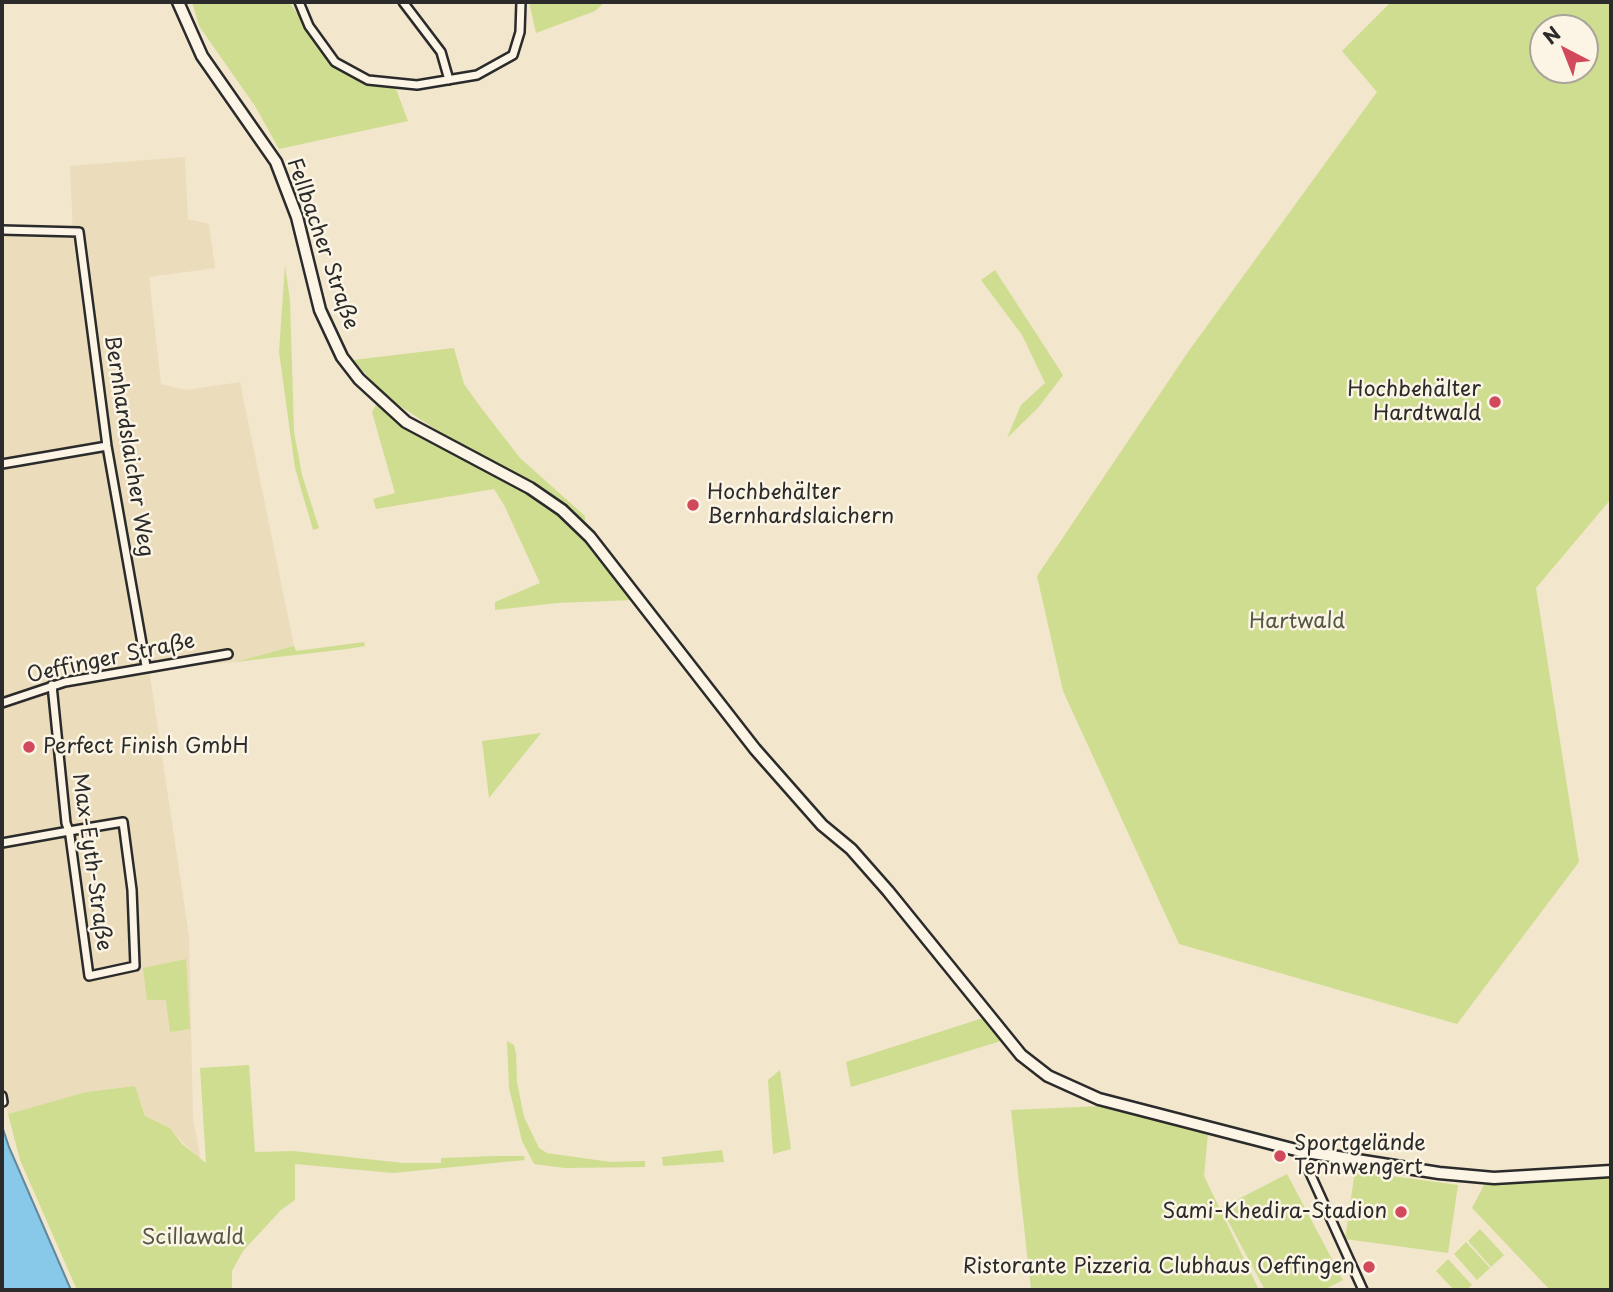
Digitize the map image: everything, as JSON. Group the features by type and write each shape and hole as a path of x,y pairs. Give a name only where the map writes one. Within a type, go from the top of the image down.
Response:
{"main road":[{"name":"Fellbacher Straße","path":"178,2 202,56 276,162 297,217 320,310 342,357 359,379 390,410 418,430 518,481 562,510 602,551 755,749 822,825 851,849 870,870 1021,1055 1056,1080 1099,1100 1300,1151 1439,1173 1494,1178 1611,1171"}],"street":[{"path":"299,2 309,26 335,62 368,80 417,85 477,75 513,55 520,32 521,2"},
{"path":"403,2 441,52 449,80"},
{"name":"Bernhardslaicher Weg","path":"2,230 79,232 107,446 146,666"},
{"path":"2,464 107,446"},
{"name":"Oeffinger Straße","path":"2,703 51,685 128,674 140,671 146,666 228,654"},
{"name":"Max-Eyth-Straße","path":"51,685 69,831 89,976 131,969 137,963 132,890 123,822 69,831"},
{"path":"2,843 69,831"},
{"path":"1300,1151 1363,1290"}],"shaded area":[{"path":"185,157 188,219 209,224 215,268 149,277 161,384 186,390 240,382 294,646 235,662 149,669 189,936 193,1118 201,1162 170,1128 145,1116 135,1086 86,1092 8,1114 2,1090 2,233 73,234 70,166"}],"green space":[{"path":"192,2 289,2 334,64 363,83 396,89 408,121 279,149 255,106 199,26"},
{"path":"529,2 605,2 595,11 536,33"},
{"name":"Hartwald","path":"1391,2 1611,2 1611,499 1536,588 1579,862 1457,1024 1179,944 1063,691 1037,576 1188,352 1377,92 1342,51"},
{"path":"285,265 290,300 294,432 302,475 319,528 313,530 295,468 279,352"},
{"path":"995,270 1063,375 1038,408 1007,438 1021,405 1045,383 1022,335 981,280"},
{"path":"454,348 464,384 482,409 520,458 585,516 585,521 510,469 471,452 386,397 353,360"},
{"path":"376,405 434,445 515,483 564,516 634,600 557,603 495,610 495,602 540,583 504,505 494,489 376,509 373,499 395,493 372,412"},
{"path":"364,642 365,646 347,649 235,662 294,646 296,651"},
{"path":"541,733 489,798 482,741"},
{"path":"186,959 190,1029 170,1032 166,1000 147,1000 143,968"},
{"path":"983,1018 1001,1041 851,1087 846,1062"},
{"path":"507,1041 514,1045 517,1082 524,1117 539,1148 547,1153 611,1162 645,1161 645,1167 565,1168 534,1164 522,1141 509,1088"},
{"name":"Scillawald","path":"249,1065 255,1152 294,1151 403,1163 441,1163 441,1158 495,1156 524,1156 525,1160 393,1173 295,1164 295,1200 281,1210 243,1251 232,1271 232,1290 77,1290 20,1160 8,1114 86,1092 135,1086 145,1116 170,1128 182,1144 206,1163 200,1068"},
{"path":"780,1070 791,1149 773,1154 768,1080"},
{"path":"1101,1106 1208,1133 1204,1176 1259,1290 1031,1290 1011,1110"},
{"path":"722,1150 724,1162 663,1166 662,1157"},
{"name":"Sami-Khedira-Stadion","path":"1355,1171 1458,1185 1448,1253 1345,1239"},
{"path":"1287,1174 1343,1280 1324,1290 1265,1290 1221,1208"},
{"path":"1611,1177 1611,1290 1550,1290 1472,1208 1484,1185"},
{"path":"1480,1229 1504,1255 1491,1267 1468,1241"},
{"path":"1466,1242 1490,1268 1477,1280 1454,1254"},
{"path":"1448,1259 1472,1285 1466,1290 1454,1290 1436,1271"}],"water":[{"path":"2,1126 9,1147 71,1290 2,1290"}],"place":[{"name":"Hochbehälter Hardtwald","path":"1495,402"},
{"name":"Hochbehälter Bernhardslaichern","path":"693,505"},
{"name":"Perfect Finish GmbH","path":"29,747"},
{"name":"Sportgelände Tennwengert","path":"1280,1156"},
{"name":"Sami-Khedira-Stadion","path":"1401,1212"},
{"name":"Ristorante Pizzeria Clubhaus Oeffingen","path":"1369,1267"}]}
